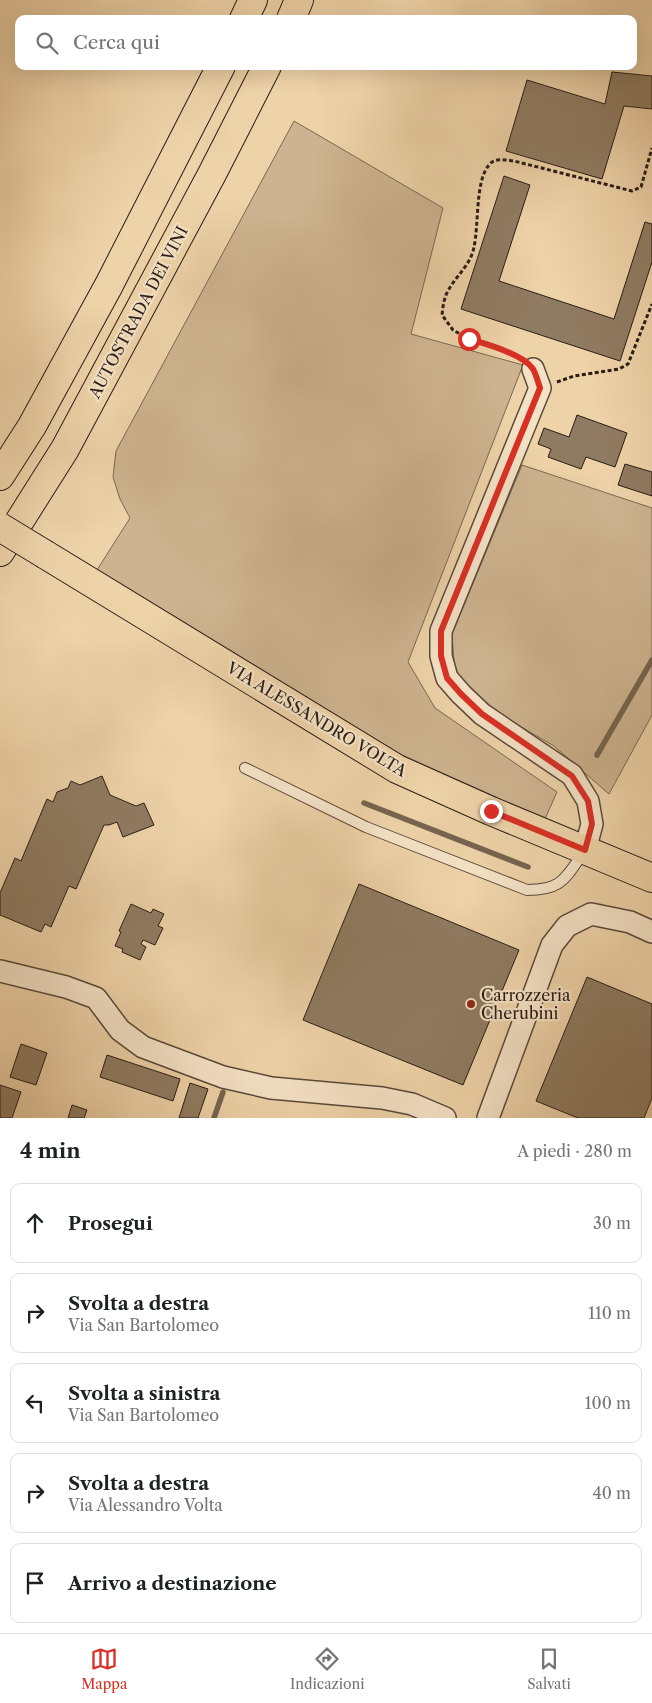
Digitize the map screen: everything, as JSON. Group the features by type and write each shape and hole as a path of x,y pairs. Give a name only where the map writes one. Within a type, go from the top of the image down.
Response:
{"main road":[{"path":"246,15 254,0"},
{"path":"293,15 299,0"},
{"path":"0,476 32,426 109,285 219,70"},
{"name":"AUTOSTRADA DEI VINI","path":"0,552 70,441 265,70"},
{"name":"VIA ALESSANDRO VOLTA","path":"0,527 397,769 652,878"}],"street":[{"path":"537,379 441,631 441,656 447,678 482,714 572,776 588,801 592,824 585,850"},
{"path":"488,1118 552,945 567,926 591,914 630,922 652,932"},
{"path":"0,971 66,987 96,998 120,1030 143,1047 224,1077 271,1088 382,1098 412,1104 445,1118"}],"lane":[{"path":"245,768 366,827 527,890 545,890 562,882 585,850"}],"path":[{"path":"652,148 641,187 632,191 514,160 496,159 490,163 484,171 480,192 474,249 469,262 449,290 443,303 442,315 453,330 469,339 495,347 524,360 537,379 574,376 619,369 628,364 652,304"}],"shaded area":[{"path":"294,121 443,208 411,334 523,365 408,662 435,708 557,792 545,819 402,755 97,570 130,518 120,499 113,477 116,451"},
{"path":"522,465 652,508 652,715 609,794 554,746 490,709 459,678 454,663 452,634"}],"building":[{"path":"612,72 652,76 652,109 624,106 602,179 506,151 527,80 605,104"},
{"path":"504,176 530,185 499,281 614,319 645,222 652,224 652,262 620,361 461,309"},
{"path":"577,415 627,433 615,467 586,457 581,469 548,457 551,449 538,444 544,428 569,437"},
{"path":"625,464 652,472 652,496 618,485"},
{"path":"102,776 110,795 136,806 144,803 154,825 123,837 117,822 104,825 76,889 69,886 51,927 45,924 41,932 0,915 0,893 15,858 21,861 47,799 53,802 57,792 68,788 71,781 80,785"},
{"path":"359,884 519,950 463,1085 303,1020"},
{"path":"131,904 151,913 153,909 164,914 158,926 163,928 155,945 143,940 141,944 146,947 140,960 122,952 123,949 115,946 121,932 119,931"},
{"path":"587,977 652,1004 652,1098 644,1118 578,1118 536,1101"},
{"path":"21,1044 47,1053 36,1085 10,1077"},
{"path":"107,1055 180,1079 173,1101 100,1077"},
{"path":"190,1083 208,1089 198,1118 179,1118"},
{"path":"0,1085 21,1092 12,1118 0,1118"},
{"path":"72,1105 87,1110 84,1118 68,1118"}],"waterway":[{"path":"597,755 652,660"},
{"path":"364,803 528,867"},
{"path":"214,1118 223,1092"}],"place":[{"name":"Carrozzeria Cherubini","path":"471,1004"}],"route":[{"path":"469,339 495,347 524,360 533,369 540,388 441,631 441,656 447,678 482,714 572,776 588,801 592,824 585,850 491,811"}]}
